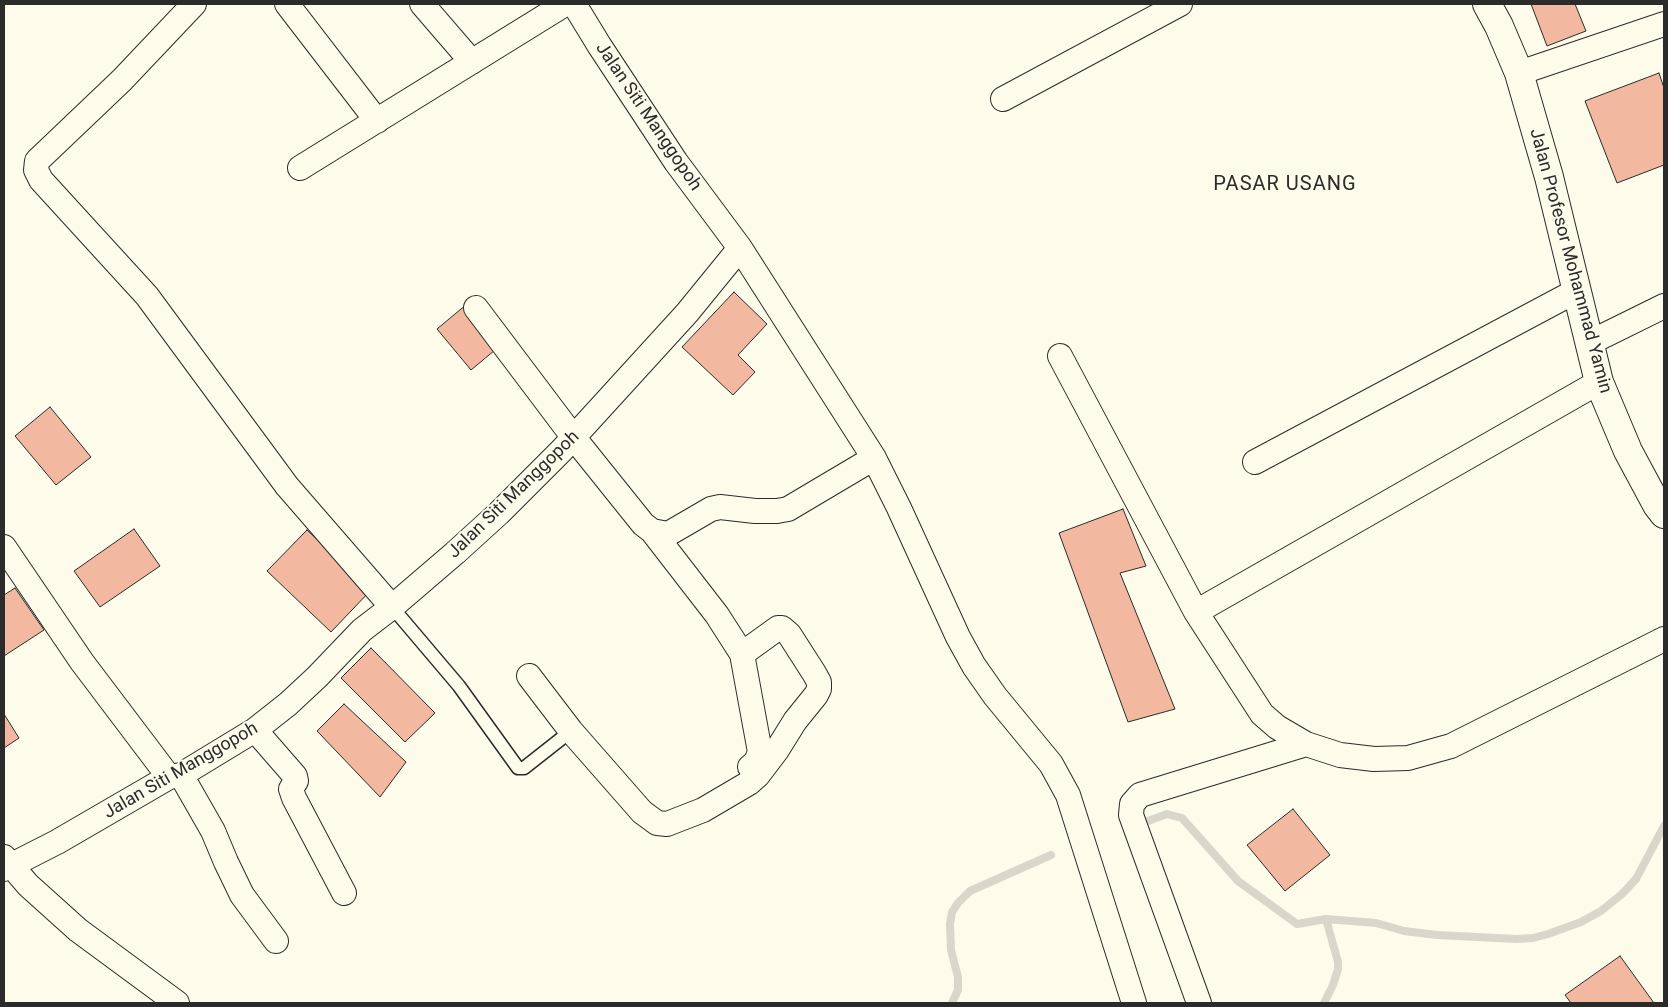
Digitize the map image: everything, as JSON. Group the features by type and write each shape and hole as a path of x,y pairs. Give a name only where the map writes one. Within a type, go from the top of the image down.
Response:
{"highway":[{"name":"Jalan Profesor Mohammad Yamin","path":"1487,4 1519,72 1549,177 1599,382 1628,451 1657,506 1664,514"}],"street":[{"path":"194,4 122,80 37,161 36,170 41,180 147,296 287,486 392,607"},
{"path":"287,4 377,121"},
{"path":"422,4 472,62"},
{"path":"300,168 565,4"},
{"name":"Jalan Siti Manggopoh","path":"6,864 66,838 255,730 288,704 362,630 392,607 499,513 574,438 687,313 740,248 676,162 574,4"},
{"path":"1003,99 1180,4"},
{"path":"1519,72 1664,24"},
{"path":"740,248 874,458 958,637 974,666 995,696 1051,764 1068,795 1134,1003"},
{"path":"1255,462 1576,291"},
{"path":"1589,343 1664,306"},
{"path":"476,308 574,438 643,524 652,531 717,615 742,654 760,752 756,762 750,767"},
{"path":"1060,356 1196,612 1262,714 1277,727 1306,744 1340,755 1374,759 1408,758 1451,746 1664,639"},
{"path":"1196,612 1599,382"},
{"path":"652,531 668,534 711,509 720,507 755,512 788,509 874,458"},
{"path":"4,547 82,662 175,776 213,831 242,895 276,940"},
{"path":"529,676 571,731 648,818 657,823 667,824 702,810 749,783 758,775 819,689 819,682 814,673 789,634 782,628 778,628 742,654"},
{"path":"255,730 295,776 296,780 291,789 294,798 344,893"},
{"path":"1199,1003 1131,815 1132,804 1140,795 1306,744"},
{"path":"6,864 78,930 177,1003"}],"lane":[{"path":"392,607 467,696 518,768 524,768 571,731"}],"building":[{"path":"1531,4 1575,4 1586,31 1547,46"},
{"path":"1659,73 1664,88 1664,165 1617,183 1585,101"},
{"path":"734,292 767,324 738,355 755,372 733,395 682,347"},
{"path":"467,304 501,345 471,370 437,329"},
{"path":"50,407 91,457 56,485 15,436"},
{"path":"1123,509 1146,566 1120,573 1175,709 1128,722 1059,533"},
{"path":"134,529 160,566 100,607 74,571"},
{"path":"307,530 371,590 331,632 267,571"},
{"path":"15,588 44,630 4,656 4,595"},
{"path":"371,648 435,713 405,742 341,678"},
{"path":"344,704 406,762 380,797 317,731"},
{"path":"4,714 19,738 4,748"},
{"path":"1293,809 1330,855 1285,891 1247,845"},
{"path":"1620,956 1654,1003 1571,1003 1565,995"}],"waterway":[{"path":"1137,825 1167,814 1182,818 1238,881 1297,924 1326,919 1376,923 1404,931 1437,935 1517,939 1533,938 1548,934 1581,922 1601,911 1622,894 1636,879 1664,826"},
{"path":"952,1003 958,990 958,977 951,950 950,924 952,912 958,903 970,891 1051,855"},
{"path":"1324,1003 1338,969 1338,962 1326,919"}],"district":[{"name":"PASAR USANG","path":"1285,185"}]}
